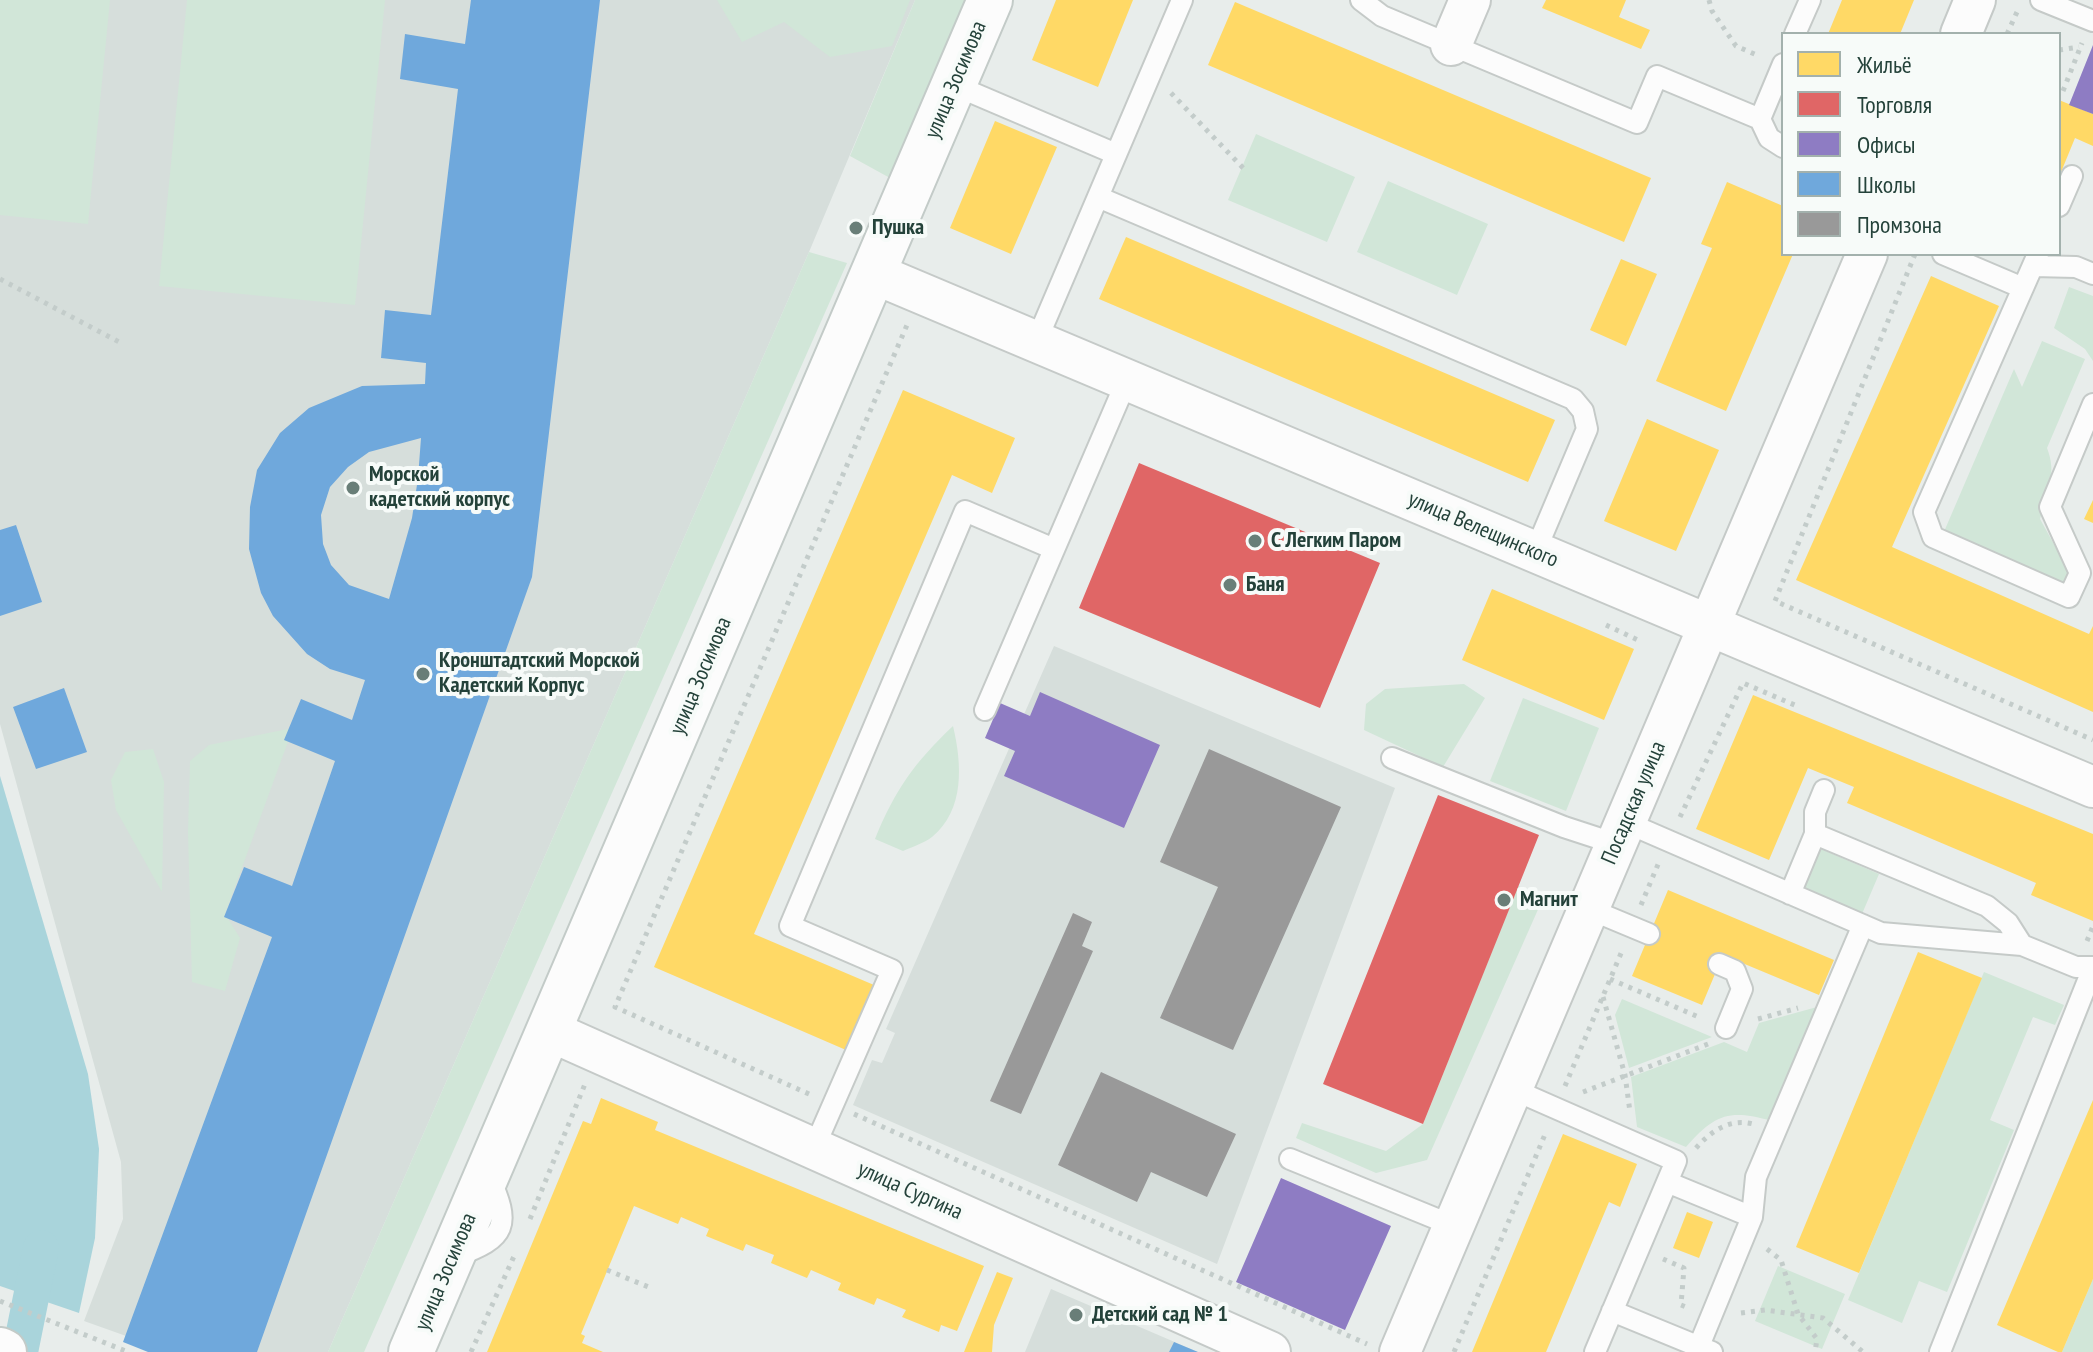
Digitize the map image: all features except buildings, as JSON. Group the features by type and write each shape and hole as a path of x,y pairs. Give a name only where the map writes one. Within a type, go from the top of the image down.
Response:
{"main road":[{"name":"улица Зосимова","path":"411,1352 990,0"}],"street":[{"path":"1451,45 1470,0"},
{"path":"1962,32 1975,0"},
{"name":"Посадская улица","path":"1384,1348 1454,1226 1866,256"},
{"name":"улица Велещинского","path":"873,273 2093,787"},
{"name":"улица Сургина","path":"550,1031 1270,1352"}],"lane":[{"path":"1036,342 1182,0"},
{"path":"1361,0 1382,16 1637,123 1657,76 1760,119 1769,138 1781,146"},
{"path":"1796,32 1810,0"},
{"path":"2041,0 2092,21"},
{"path":"1760,119 1781,70"},
{"path":"954,85 1116,154"},
{"path":"2061,201 2072,176"},
{"path":"1098,197 1573,399 1583,411 1587,429 1535,552"},
{"path":"1948,256 2023,288"},
{"path":"2093,274 2076,267 2035,260 1924,512 1933,537 2069,597 2080,573 2050,507 2093,404"},
{"path":"985,710 1127,380"},
{"path":"814,1148 892,970 790,926 965,511 1054,549"},
{"path":"1392,758 1564,827 1668,842 1881,933 2022,945 2076,967 2093,968 1940,1352"},
{"path":"1790,894 1815,834 1815,812 1824,790"},
{"path":"1815,834 1987,906 2008,923 2022,945"},
{"path":"1589,909 1641,931"},
{"path":"1612,1311 1705,1349 1710,1318 1749,1224 1756,1177 1863,925"},
{"path":"1719,964 1735,971 1742,989 1722,1034"},
{"path":"1512,1089 1676,1161 1595,1352"},
{"path":"1290,1159 1454,1226"},
{"path":"1667,1182 1749,1224"}],"path":[{"path":"1709,0 1712,11 1736,46 1781,64"},
{"path":"2008,32 2022,0"},
{"path":"2063,91 2092,21"},
{"path":"2061,50 2080,47"},
{"path":"1151,73 1246,171"},
{"path":"1914,256 1775,601 2093,740"},
{"path":"0,279 121,343"},
{"path":"913,313 615,1007 1384,1348"},
{"path":"1454,1352 1610,979 1641,931 1668,842 1743,683"},
{"path":"1610,979 1722,1034"},
{"path":"1603,997 1625,1075 1631,1116"},
{"path":"1582,1093 1722,1034"},
{"path":"529,1222 587,1080"},
{"path":"1676,1161 1689,1155 1721,1126 1743,1121 1776,1130"},
{"path":"1749,1224 1781,1260 1798,1314 1817,1339 1815,1352"},
{"path":"1639,1249 1684,1268 1681,1305 1710,1318 1765,1310 1823,1318 1863,1352"},
{"path":"471,1352 516,1250"},
{"path":"607,1270 651,1288"},
{"path":"0,1301 128,1352"}],"shaded area":[{"name":"Морской кадетский корпус","path":"0,0 915,0 809,252 328,1352 171,1352 84,1321 123,1219 121,1162 0,724"},
{"path":"1054,646 1395,788 1217,1264 853,1105 872,1060 882,1063 895,1033 886,1029"},
{"name":"Детский сад № 1","path":"1051,1289 1198,1352 1025,1352"}],"green space":[{"path":"0,0 110,0 88,224 0,215"},
{"path":"187,0 385,0 355,305 159,286"},
{"path":"717,0 910,0 892,46 830,57 784,22 742,42"},
{"path":"915,0 965,0 890,178 850,156"},
{"path":"1256,134 1355,177 1327,242 1228,200"},
{"path":"1388,181 1488,224 1457,295 1357,252"},
{"path":"809,252 847,263 364,1352 328,1352"},
{"path":"2069,287 2093,296 2093,361 2085,349 2054,328"},
{"path":"2042,341 2085,359 2047,448 2051,475 2040,519 2071,575 2066,588 1943,534 2014,369 2022,387"},
{"path":"1464,684 1485,698 1443,767 1364,730 1366,704 1385,689"},
{"path":"1523,698 1599,728 1566,811 1490,781"},
{"path":"953,726 958,756 958,786 956,800 943,826 929,839 903,851 875,839 907,778"},
{"path":"293,728 225,914 240,938 225,991 192,982 188,832 190,761 209,745"},
{"path":"153,749 164,782 162,892 116,810 111,780 125,752"},
{"path":"1821,849 1879,874 1862,914 1804,888"},
{"path":"1518,886 1544,896 1427,1160 1376,1173 1296,1138 1302,1123 1386,1151 1423,1124"},
{"path":"1984,972 2064,1005 2055,1025 2033,1017 1990,1120 2014,1130 1947,1292 1919,1281 1902,1323 1848,1300"},
{"path":"1622,999 1712,1037 1629,1068 1615,1015"},
{"path":"1817,1007 1769,1120 1743,1115 1723,1117 1705,1128 1686,1147 1637,1127 1631,1077 1724,1042 1747,1052 1759,1023"},
{"path":"1778,1266 1845,1294 1822,1349 1755,1321"},
{"path":"2093,1279 2093,1352 2062,1352"}],"water":[{"path":"0,776 88,1074 99,1149 95,1238 79,1313 0,1286"}],"waterway":[{"path":"20,1352 41,1248"}],"place":[{"name":"Пушка","path":"856,228"},
{"name":"Морской кадетский корпус","path":"353,488"},
{"name":"С Легким Паром","path":"1255,541"},
{"name":"Баня","path":"1230,585"},
{"name":"Кронштадтский Морской Кадетский Корпус","path":"423,674"},
{"name":"Магнит","path":"1504,900"},
{"name":"Детский сад № 1","path":"1076,1315"}]}
